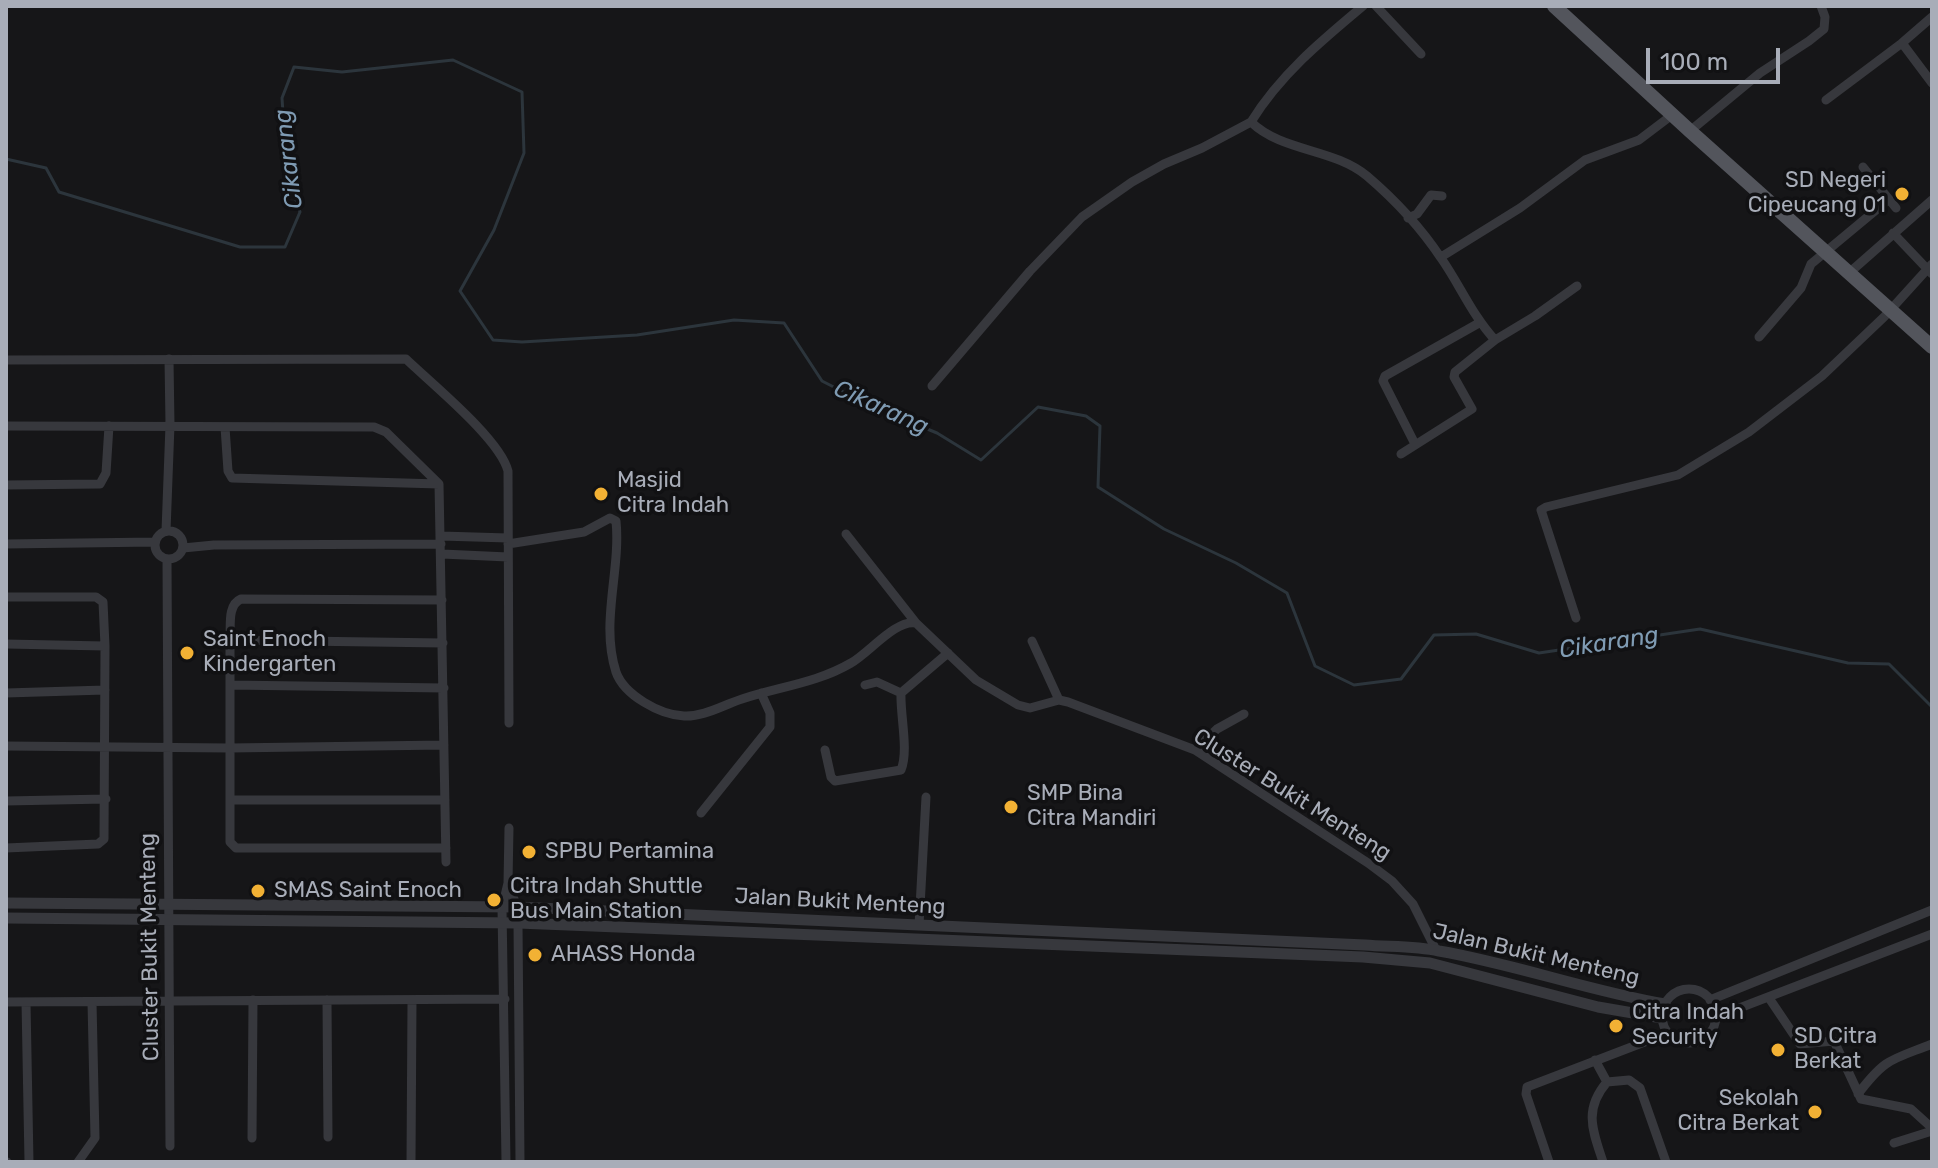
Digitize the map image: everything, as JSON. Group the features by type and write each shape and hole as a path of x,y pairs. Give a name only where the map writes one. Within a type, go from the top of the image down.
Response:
{"main road":[{"path":"1554,6 1932,347"}],"street":[{"path":"932,386 1030,271 1082,217 1143,176 1251,122 1264,100 1314,47 1363,6"},
{"path":"1376,6 1421,54"},
{"path":"1690,131 1760,73 1824,29 1825,17 1821,6"},
{"path":"1826,100 1932,17"},
{"path":"1902,43 1932,83"},
{"path":"1441,257 1520,208 1585,160 1631,144 1672,115"},
{"path":"1251,122 1268,135 1349,164 1385,192 1441,257 1479,323 1495,340"},
{"path":"1759,337 1801,288 1811,264 1892,204 1863,167"},
{"path":"1408,218 1417,214 1431,195 1442,196"},
{"path":"1849,273 1932,200"},
{"path":"1576,618 1541,510 1691,470 1749,432 1822,376 1930,268 1893,233"},
{"path":"1401,454 1472,409 1454,377 1455,372 1495,340 1577,286"},
{"path":"1415,444 1383,381 1385,376 1479,323"},
{"path":"166,531 169,359"},
{"path":"6,360 406,359 486,436 506,463 509,723"},
{"path":"6,426 381,429 439,484 446,862"},
{"path":"6,485 100,484 106,473 109,426"},
{"path":"225,427 229,474 236,479 439,484"},
{"path":"183,548 214,545 441,545 508,541 584,532 613,519 616,524 610,637 616,671 623,686 663,711 685,717 712,712 761,693 806,683 852,663 902,624 916,623"},
{"path":"171,531 180,537 183,548 177,557 167,559 157,553 155,542 160,533 171,531"},
{"name":"Cluster Bukit Menteng","path":"846,534 916,623 976,680 1023,708 1059,700 1126,722 1195,750 1392,881 1418,911 1436,950"},
{"path":"6,544 155,542"},
{"path":"441,545 508,557"},
{"name":"Cluster Bukit Menteng","path":"167,559 170,1146"},
{"name":"Cluster Bukit Menteng","path":"6,597 100,598 103,602 106,799 104,839 98,844 6,848"},
{"path":"442,600 235,601 230,640 230,842 236,848 446,848"},
{"path":"230,640 443,643"},
{"path":"1032,641 1059,700"},
{"path":"6,644 105,646"},
{"path":"825,750 831,777 835,781 901,770 905,753 901,693 948,653"},
{"path":"865,685 877,682 901,693"},
{"path":"230,685 444,688"},
{"path":"6,693 105,690"},
{"path":"701,813 770,727 770,713 761,693"},
{"path":"1195,750 1217,729 1244,714"},
{"path":"6,746 230,748 444,745"},
{"path":"919,925 926,797"},
{"path":"6,801 106,799"},
{"path":"230,800 445,800"},
{"path":"506,1162 502,908 508,883 509,828"},
{"path":"508,883 517,907 518,923 520,1162"},
{"name":"Jalan Bukit Menteng","path":"6,903 517,907 1436,950 1521,969 1603,993 1665,1004"},
{"path":"1662,1018 1668,1033 1683,1042 1700,1041 1710,1033 1716,1017 1710,1000 1932,910"},
{"name":"Jalan Bukit Menteng","path":"6,918 518,923 1377,958 1430,963 1598,1007 1662,1018 1665,1004 1683,990 1695,990 1710,1000"},
{"path":"1716,1017 1932,934"},
{"path":"1769,998 1800,1044 1834,1041 1864,1101 1911,1109 1932,1130 1894,1143"},
{"path":"6,1002 505,999"},
{"path":"252,1138 253,1000"},
{"path":"327,1000 328,1137"},
{"path":"411,1162 412,1001"},
{"path":"26,1002 29,1162"},
{"path":"78,1162 94,1144 95,1138 92,1002"},
{"path":"1549,1162 1525,1090 1529,1085 1668,1033"},
{"path":"1858,1094 1871,1076 1890,1060 1932,1044"},
{"path":"1595,1060 1607,1082"},
{"path":"1603,1162 1591,1124 1597,1096 1607,1082 1629,1080 1640,1088 1666,1162"}],"waterway":[{"name":"Cikarang","path":"6,159 46,168 59,192 240,247 285,247 300,212 287,173 282,98 294,67 342,72 453,60 522,92 524,153 494,230 460,291 493,340 522,342 637,335 734,320 784,323 822,381 869,405 937,433 981,460 1038,407 1086,416 1100,426 1098,487 1164,529 1236,563 1287,593 1315,666 1354,685 1401,679 1434,635 1476,634 1539,653 1700,629 1848,663 1889,664 1932,707"}],"place":[{"name":"SD Negeri Cipeucang 01","path":"1902,194"},
{"name":"Masjid Citra Indah","path":"601,494"},
{"name":"Saint Enoch Kindergarten","path":"187,653"},
{"name":"SMP Bina Citra Mandiri","path":"1011,807"},
{"name":"SPBU Pertamina","path":"529,852"},
{"name":"SMAS Saint Enoch","path":"258,891"},
{"name":"Citra Indah Shuttle Bus Main Station","path":"494,900"},
{"name":"AHASS Honda","path":"535,955"},
{"name":"Citra Indah Security","path":"1616,1026"},
{"name":"SD Citra Berkat","path":"1778,1050"},
{"name":"Sekolah Citra Berkat","path":"1815,1112"}]}
